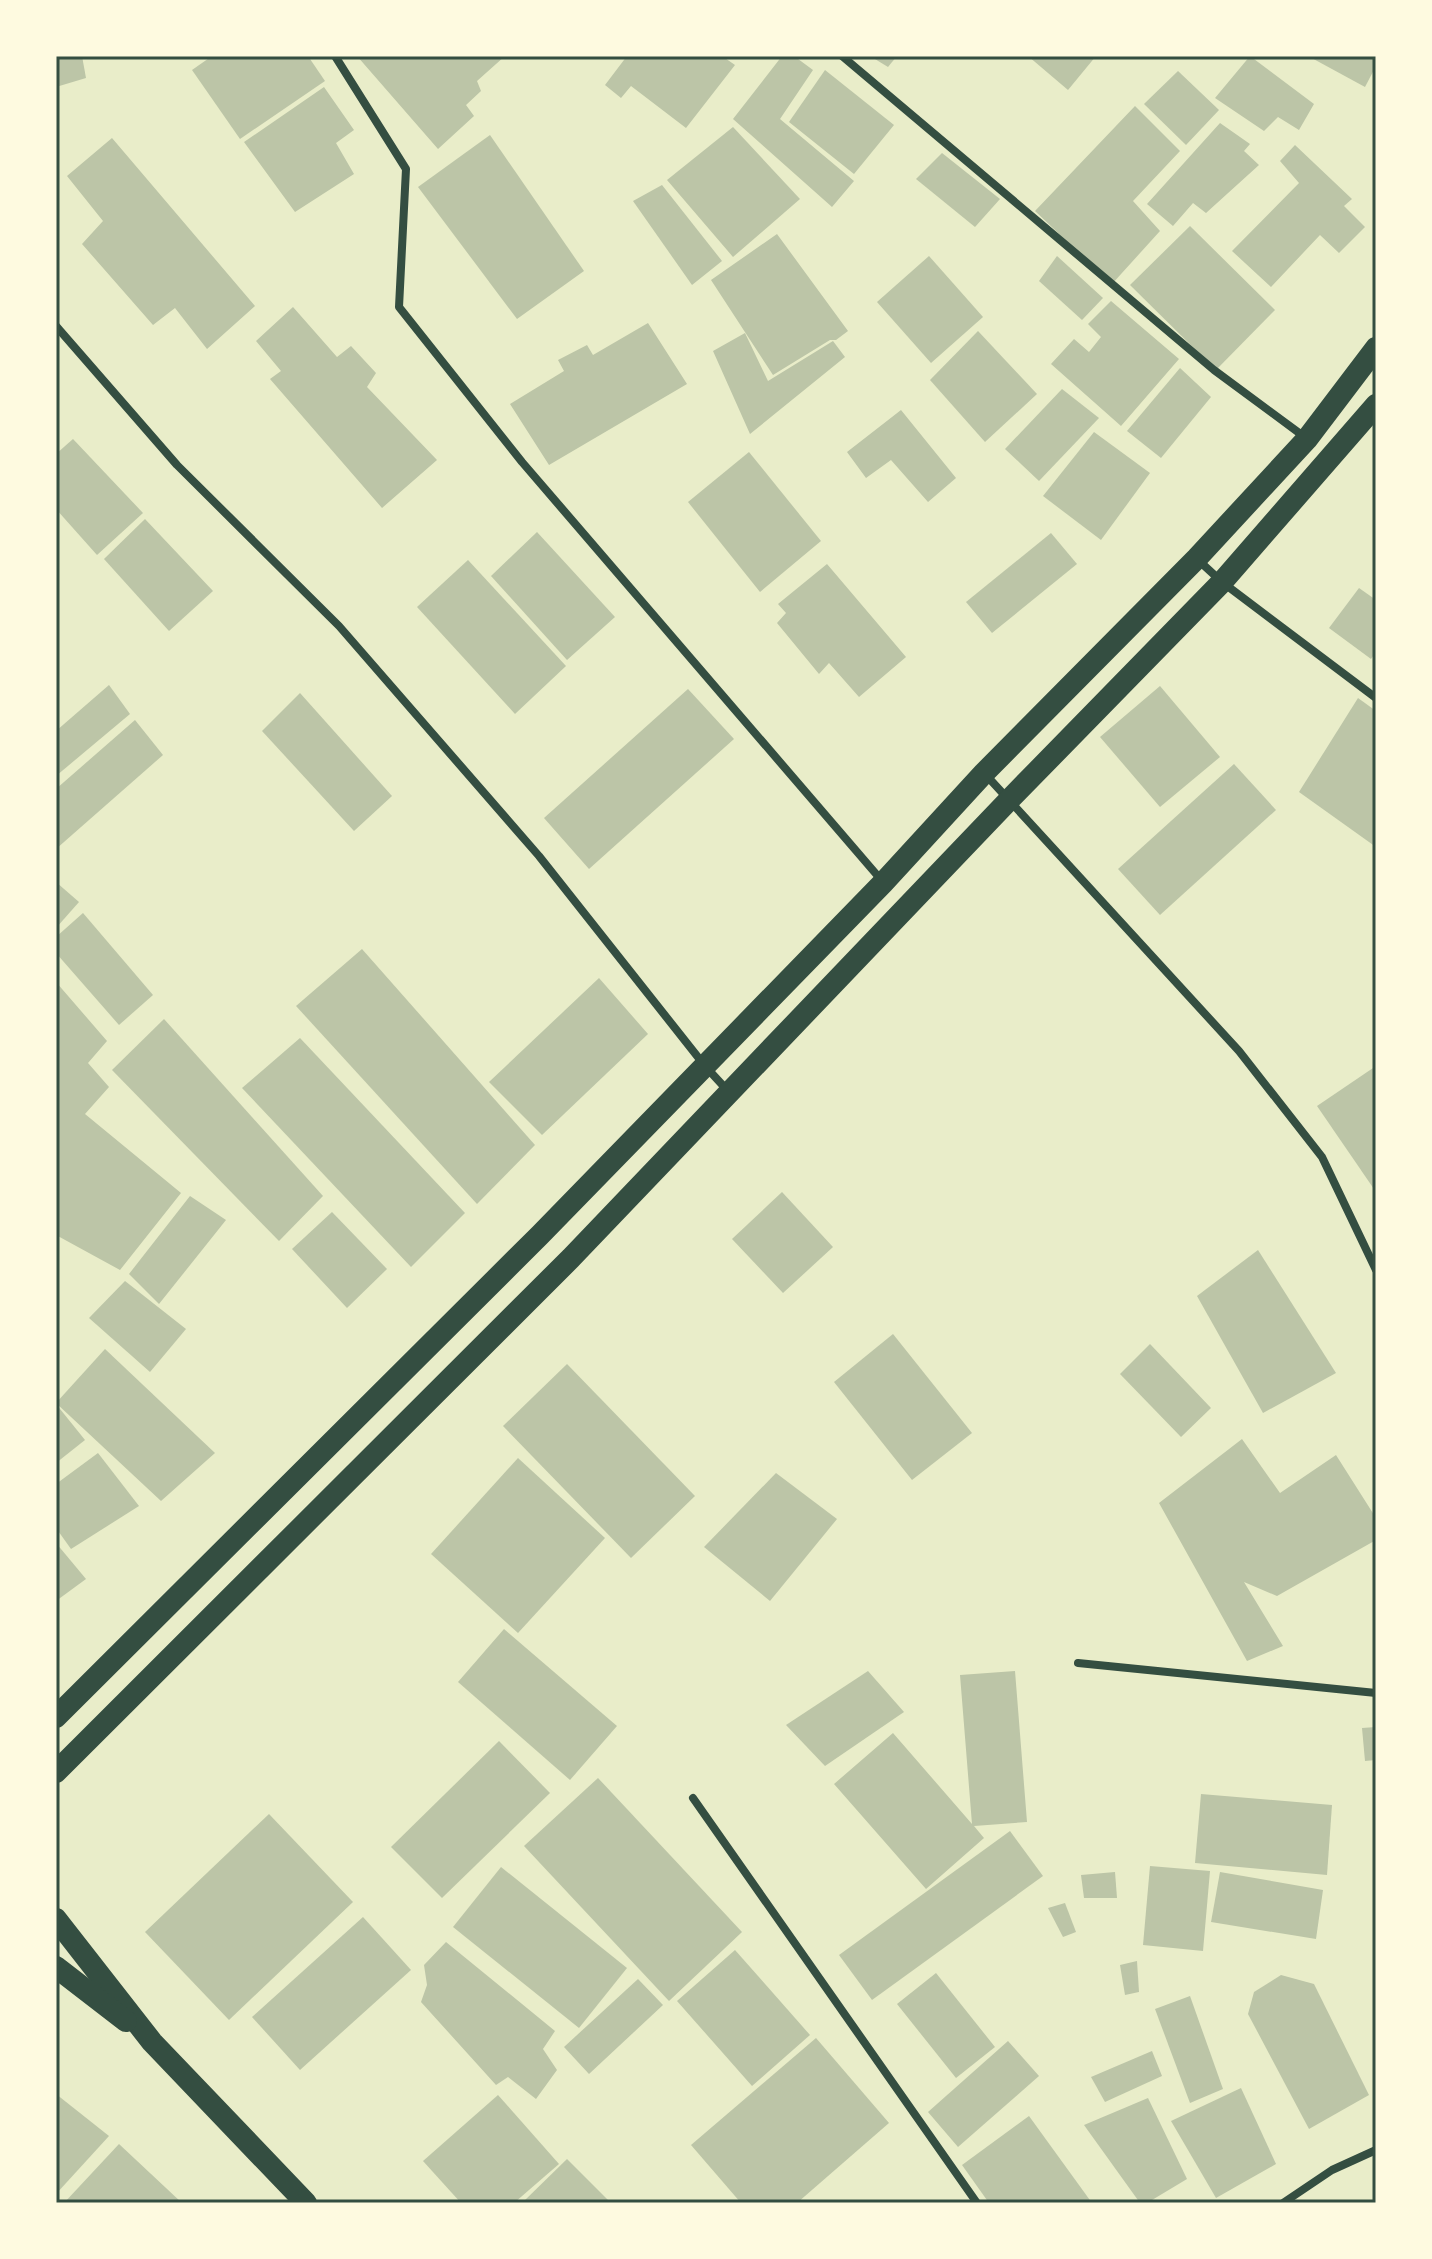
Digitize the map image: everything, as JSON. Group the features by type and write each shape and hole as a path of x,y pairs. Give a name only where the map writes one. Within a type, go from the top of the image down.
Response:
{"highway":[{"path":"56,1717 705,1066 883,883 984,773 1197,558 1307,439 1376,348"},
{"path":"56,1772 571,1258 1222,582 1376,405"},
{"path":"56,1919 152,2042 306,2203"},
{"path":"56,1967 152,2042"}],"street":[{"path":"335,56 406,169 399,307 522,462 883,883"},
{"path":"842,56 1214,370 1307,439"},
{"path":"56,326 177,465 339,626 539,856 705,1066 730,1093"},
{"path":"1197,558 1222,582 1376,698"},
{"path":"984,773 1239,1051 1322,1157 1376,1270"},
{"path":"1078,1663 1376,1693"},
{"path":"693,1798 977,2203"},
{"path":"1283,2203 1332,2170 1376,2150"}],"building":[{"path":"56,56 82,56 86,78 56,87"},
{"path":"212,56 308,56 325,81 240,139 192,70"},
{"path":"357,56 505,56 477,81 481,91 466,105 474,116 438,149"},
{"path":"627,56 722,56 735,65 686,128 631,86 621,98 605,85"},
{"path":"782,56 794,56 813,70 780,119 854,181 832,207 733,119"},
{"path":"870,56 897,56 888,67"},
{"path":"1028,56 1096,56 1068,90"},
{"path":"1250,56 1314,104 1299,130 1278,117 1264,131 1215,98"},
{"path":"1308,56 1376,56 1376,66 1365,87"},
{"path":"825,70 894,125 854,174 789,122"},
{"path":"1178,71 1219,110 1186,145 1144,104"},
{"path":"324,87 354,130 336,143 354,174 295,212 244,142"},
{"path":"1135,106 1180,151 1133,201 1160,231 1112,284 1035,211"},
{"path":"1220,123 1250,144 1244,151 1259,165 1206,213 1193,203 1173,226 1147,204"},
{"path":"733,127 800,199 733,257 667,180"},
{"path":"490,135 584,271 517,319 418,187"},
{"path":"112,138 255,306 207,349 175,308 153,325 82,244 103,221 67,176"},
{"path":"1295,145 1352,199 1344,206 1365,227 1339,253 1320,235 1271,287 1232,251 1299,183 1280,161"},
{"path":"942,153 1000,199 975,227 916,179"},
{"path":"662,185 722,261 692,285 633,201"},
{"path":"1190,226 1275,310 1216,370 1130,285"},
{"path":"777,234 848,331 773,375 711,280"},
{"path":"929,256 983,317 931,363 877,302"},
{"path":"1057,256 1103,298 1082,320 1039,281"},
{"path":"1111,301 1179,359 1121,426 1051,364 1074,339 1089,352 1101,337 1088,324"},
{"path":"293,307 337,357 351,346 376,373 367,387 437,460 382,508 270,379 281,371 256,341"},
{"path":"648,323 687,384 549,465 510,404 564,371 558,360 587,345 593,355"},
{"path":"978,331 1037,394 985,442 930,380"},
{"path":"745,333 768,381 833,341 845,357 750,434 713,351"},
{"path":"1180,368 1211,397 1161,458 1127,431"},
{"path":"1062,389 1099,418 1039,481 1005,449"},
{"path":"901,410 956,478 928,502 891,460 866,478 847,452"},
{"path":"1094,432 1150,473 1101,540 1043,496"},
{"path":"73,439 143,513 97,555 56,509 56,454"},
{"path":"749,452 821,541 760,592 688,502"},
{"path":"145,519 213,591 169,631 104,559"},
{"path":"537,532 615,617 567,660 491,576"},
{"path":"1051,533 1077,564 992,633 966,602"},
{"path":"468,560 566,666 515,714 417,607"},
{"path":"827,564 906,657 859,697 829,663 819,674 777,623 786,613 778,604"},
{"path":"1359,588 1376,600 1376,652 1371,659 1329,628"},
{"path":"109,685 130,714 56,776 56,731"},
{"path":"1160,686 1220,757 1160,807 1100,737"},
{"path":"688,689 734,739 589,869 544,818"},
{"path":"300,693 392,796 354,831 262,731"},
{"path":"1358,698 1376,711 1376,847 1299,792"},
{"path":"135,720 163,755 56,849 56,789"},
{"path":"1234,764 1276,810 1160,915 1118,869"},
{"path":"56,882 79,902 56,928"},
{"path":"83,913 153,995 119,1025 56,953 56,937"},
{"path":"362,949 535,1145 477,1204 296,1006"},
{"path":"599,978 648,1034 542,1135 489,1082"},
{"path":"56,982 107,1041 88,1063 109,1087 85,1114 181,1193 120,1270 56,1235"},
{"path":"164,1019 323,1196 279,1241 112,1070"},
{"path":"300,1038 465,1213 411,1267 242,1088"},
{"path":"1376,1066 1376,1192 1317,1106"},
{"path":"782,1192 833,1247 783,1293 732,1239"},
{"path":"190,1196 226,1220 159,1304 129,1274"},
{"path":"332,1212 387,1269 347,1308 292,1249"},
{"path":"1258,1250 1336,1373 1263,1413 1197,1296"},
{"path":"125,1281 186,1329 150,1372 89,1318"},
{"path":"893,1334 972,1433 912,1480 834,1382"},
{"path":"1150,1344 1211,1408 1181,1437 1120,1374"},
{"path":"105,1349 215,1453 161,1501 56,1403"},
{"path":"567,1364 695,1496 631,1558 503,1426"},
{"path":"56,1404 85,1440 56,1463"},
{"path":"1242,1439 1280,1493 1336,1455 1376,1518 1376,1540 1277,1596 1244,1582 1283,1646 1247,1661 1159,1503"},
{"path":"98,1453 139,1506 71,1549 56,1528 56,1484"},
{"path":"518,1458 605,1538 518,1633 431,1554"},
{"path":"776,1473 837,1519 770,1601 704,1547"},
{"path":"56,1543 86,1579 56,1601"},
{"path":"504,1629 617,1726 570,1780 458,1682"},
{"path":"868,1671 904,1712 825,1766 786,1725"},
{"path":"1015,1671 1027,1822 974,1826 984,1838 926,1889 834,1784 893,1733 972,1824 960,1675"},
{"path":"1376,1727 1376,1760 1365,1761 1362,1728"},
{"path":"499,1741 550,1793 442,1898 391,1847"},
{"path":"598,1778 742,1932 669,2001 524,1846"},
{"path":"1201,1794 1332,1805 1327,1875 1195,1863"},
{"path":"269,1814 353,1902 229,2020 145,1932"},
{"path":"1010,1831 1043,1876 872,2000 839,1955"},
{"path":"1150,1866 1210,1871 1203,1951 1143,1945"},
{"path":"501,1867 627,1968 579,2028 453,1927"},
{"path":"1115,1872 1117,1898 1084,1898 1081,1875"},
{"path":"1220,1872 1323,1890 1316,1939 1211,1922"},
{"path":"1065,1903 1076,1932 1063,1937 1048,1908"},
{"path":"363,1917 411,1970 300,2070 252,2017"},
{"path":"446,1942 555,2031 543,2049 557,2070 536,2099 508,2077 496,2085 421,2002 427,1985 424,1965"},
{"path":"735,1950 810,2035 752,2086 677,2001"},
{"path":"1137,1961 1139,1992 1125,1995 1120,1965"},
{"path":"936,1973 995,2047 956,2078 897,2004"},
{"path":"1281,1975 1314,1984 1369,2095 1309,2129 1248,2014 1254,1992"},
{"path":"638,1979 663,2005 589,2074 564,2047"},
{"path":"1190,1996 1223,2089 1190,2103 1155,2009"},
{"path":"816,2038 889,2123 797,2203 741,2203 691,2145"},
{"path":"1008,2041 1039,2076 958,2147 928,2112"},
{"path":"1152,2051 1162,2076 1105,2102 1091,2077"},
{"path":"1241,2088 1276,2164 1216,2198 1171,2121"},
{"path":"56,2094 109,2136 56,2194"},
{"path":"498,2095 559,2164 514,2203 461,2203 423,2161"},
{"path":"1148,2098 1187,2179 1147,2203 1140,2203 1084,2125"},
{"path":"1029,2116 1092,2203 989,2203 962,2165"},
{"path":"119,2144 182,2203 64,2203"},
{"path":"567,2159 611,2203 522,2203"}]}
